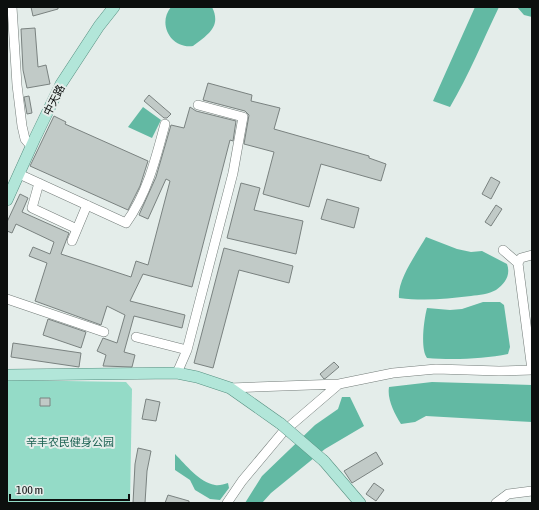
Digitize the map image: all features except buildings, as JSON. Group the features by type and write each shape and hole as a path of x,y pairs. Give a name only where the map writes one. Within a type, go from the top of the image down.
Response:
{"main road":[{"name":"中天路","path":"7,200 61,84 99,26 114,7"},
{"path":"7,375 177,373 197,376 230,388 281,424 324,461 360,503"}],"street":[{"path":"12,7 17,85 22,126 25,139 31,146"},
{"path":"177,373 187,350 233,173 243,117 198,105"},
{"path":"18,174 126,223 133,213 155,163 164,124"},
{"path":"39,184 32,208 77,229"},
{"path":"72,241 87,205"},
{"path":"230,388 339,384 393,374 436,369 499,371 532,370 530,333 518,263 503,250"},
{"path":"518,263 521,258 532,255"},
{"path":"7,299 104,332"},
{"path":"136,338 187,350"},
{"path":"227,503 242,481 283,432 339,384"},
{"path":"496,503 508,494 532,491"}],"green space":[{"name":"辛丰农民健身公园","path":"7,380 126,382 132,389 130,503 7,503"}],"shaded area":[{"path":"171,7 212,7 215,14 215,20 212,30 193,46 178,44 168,34 166,28 165,21"},
{"path":"475,7 499,7 470,70 450,107 433,101"},
{"path":"517,7 532,7 532,17 524,15"},
{"path":"143,107 161,120 152,138 128,127"},
{"path":"426,237 457,249 471,252 482,251 507,264 508,275 502,285 496,290 481,295 435,299 399,298 399,291 404,275"},
{"path":"483,302 500,302 504,305 510,347 508,354 468,359 427,358 423,341 427,308 450,310 462,309"},
{"path":"432,382 532,385 532,422 426,416 415,422 401,424 392,406 389,396 389,387"},
{"path":"342,397 350,397 364,426 325,449 271,493 262,503 245,503 262,476 315,425 338,409"},
{"path":"175,454 198,477 209,483 217,485 228,483 229,488 220,500 210,499 195,490 190,480 175,470"}]}
